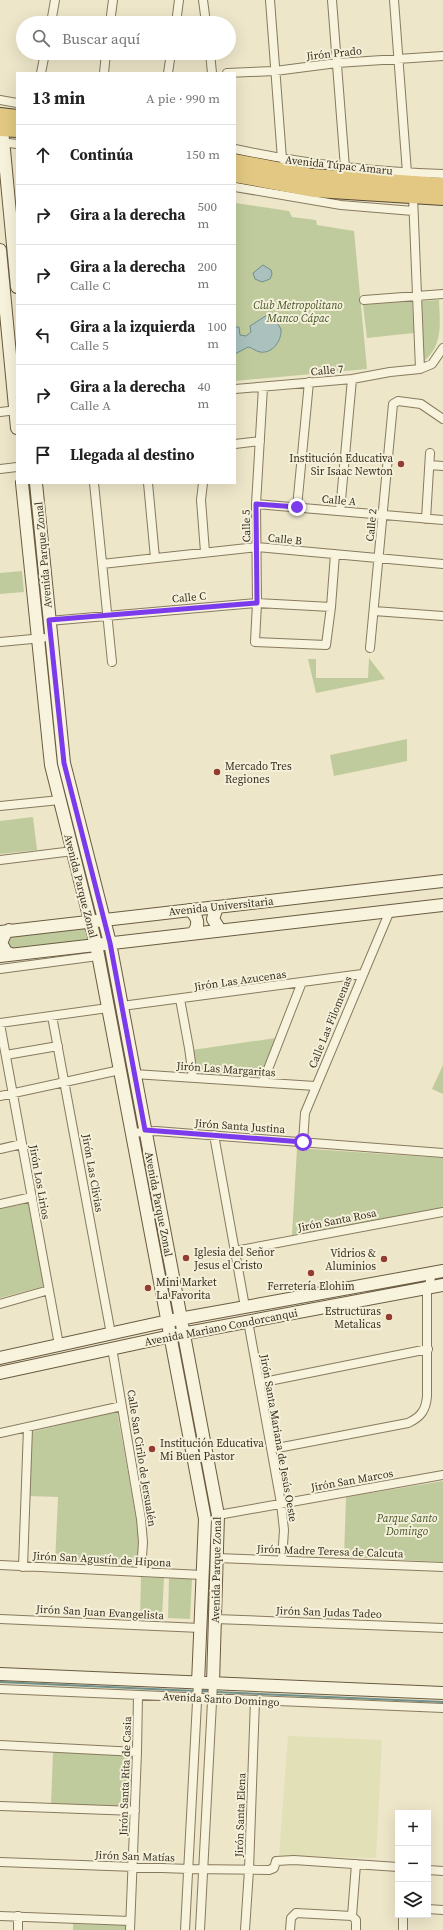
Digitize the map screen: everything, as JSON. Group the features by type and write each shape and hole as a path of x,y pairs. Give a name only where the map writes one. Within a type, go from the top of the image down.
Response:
{"highway":[{"path":"1,131 16,118"},
{"path":"1,131 16,130"},
{"name":"Avenida Túpac Amaru","path":"236,161 313,176 443,185"},
{"path":"236,175 315,190 443,198"}],"main road":[{"path":"1,131 5,208 16,280"},
{"path":"0,250 16,410"},
{"name":"Avenida Parque Zonal","path":"22,484 50,758 96,944 205,1519 198,1682"},
{"name":"Avenida Parque Zonal","path":"36,484 50,637 64,763 110,943 218,1515 213,1683"},
{"name":"Avenida Universitaria","path":"4,931 443,881"},
{"path":"4,931 2,943 6,955 220,930 388,913 443,905"},
{"path":"217,907 213,919 220,930"},
{"path":"189,910 198,920 196,930 193,933"},
{"name":"Avenida Mariano Condorcanqui","path":"0,1358 168,1321 437,1272"},
{"name":"Avenida Mariano Condorcanqui","path":"0,1373 184,1333 443,1285"},
{"path":"239,1308 242,1322"},
{"path":"174,1354 187,1351"},
{"name":"Avenida Santo Domingo","path":"0,1674 443,1693"}],"street":[{"path":"52,16 55,0"},
{"path":"111,16 113,0"},
{"path":"177,16 179,0"},
{"path":"203,0 205,16"},
{"path":"270,0 282,159"},
{"path":"332,0 345,168"},
{"path":"394,0 407,173"},
{"name":"Jirón Prado","path":"236,73 275,71 337,63 443,56"},
{"path":"41,72 44,60"},
{"path":"104,72 105,60"},
{"path":"168,72 170,60"},
{"path":"211,60 212,72"},
{"path":"0,100 16,103"},
{"path":"1,131 16,143"},
{"name":"Avenida Túpac Amaru","path":"236,149 282,159 345,168 407,173 443,174"},
{"path":"236,187 341,205 413,211"},
{"path":"413,196 420,369 432,364 443,348"},
{"path":"364,300 443,294"},
{"name":"Calle 7","path":"236,389 352,379 420,369"},
{"path":"340,511 352,379"},
{"path":"297,507 309,382"},
{"name":"Calle 5","path":"263,387 256,504 257,603 255,642 323,646 327,643 331,607"},
{"name":"Calle 2","path":"370,648 393,404 398,401 422,404 443,419"},
{"path":"0,412 16,410"},
{"path":"236,444 260,441"},
{"path":"426,519 430,453"},
{"path":"430,465 443,466"},
{"path":"0,469 16,467"},
{"path":"94,484 112,662"},
{"path":"148,484 155,558"},
{"path":"203,484 201,500 205,552"},
{"name":"Calle A","path":"256,504 443,520"},
{"name":"Calle B","path":"102,564 257,547 443,564"},
{"path":"331,607 335,554"},
{"name":"Calle C","path":"49,620 257,603 331,607"},
{"path":"374,611 443,616"},
{"path":"0,642 50,637"},
{"path":"0,806 60,800"},
{"path":"0,860 73,851"},
{"name":"Calle Las Filomenas","path":"303,1142 305,1112 388,913"},
{"path":"0,968 98,956"},
{"name":"Jirón Las Azucenas","path":"122,1006 362,974"},
{"path":"263,1082 302,982"},
{"path":"180,999 189,1048 192,1077"},
{"path":"0,1023 108,1008"},
{"name":"Jirón Las Clivias","path":"52,1016 111,1334"},
{"name":"Jirón Los Lirios","path":"0,1023 59,1345"},
{"path":"6,1055 58,1046"},
{"path":"0,1096 120,1070"},
{"name":"Jirón Las Margaritas","path":"134,1074 315,1086"},
{"name":"Jirón Santa Justina","path":"132,1133 145,1130 443,1153"},
{"path":"214,1135 235,1251 239,1308"},
{"path":"0,1149 22,1144"},
{"path":"0,1204 32,1197"},
{"name":"Jirón Santa Rosa","path":"235,1251 443,1212"},
{"path":"272,1449 408,1423 416,1419 426,1406 428,1349 427,1294 437,1272"},
{"path":"0,1304 49,1290"},
{"name":"Jirón Santa Mariana de Jesús Oeste","path":"242,1322 259,1383 272,1449 284,1530 282,1560"},
{"name":"Calle San Cirilo de Jersualén","path":"112,1348 142,1532 141,1572"},
{"path":"259,1383 428,1349"},
{"path":"0,1433 122,1406"},
{"path":"23,1567 28,1428"},
{"path":"433,1477 443,1471"},
{"name":"Jirón San Marcos","path":"218,1515 443,1475"},
{"name":"Jirón Madre Teresa de Calcuta","path":"217,1558 443,1567"},
{"name":"Jirón San Agustín de Hipona","path":"0,1565 202,1575"},
{"name":"Jirón San Juan Evangelista","path":"0,1619 200,1628"},
{"name":"Jirón San Judas Tadeo","path":"215,1619 443,1628"},
{"name":"Avenida Parque Zonal","path":"185,1930 198,1682"},
{"name":"Avenida Parque Zonal","path":"200,1930 213,1683"},
{"name":"Avenida Santo Domingo","path":"0,1689 443,1708"},
{"name":"Jirón Santa Rita de Casia","path":"130,1930 138,1695"},
{"name":"Jirón Santa Elena","path":"245,1930 249,1870 255,1700"},
{"path":"0,1745 137,1752"},
{"path":"0,1806 135,1812"},
{"name":"Jirón San Matías","path":"0,1862 249,1870 269,1870 274,1868 276,1861 282,1860 356,1864"},
{"path":"352,1916 356,1864 395,1867"},
{"path":"431,1870 443,1871"},
{"path":"431,1909 443,1910"},
{"path":"290,1930 291,1918 296,1913 352,1916 356,1920 356,1930"},
{"path":"0,1916 130,1921"},
{"path":"18,1916 18,1930"},
{"path":"403,1918 403,1930"}],"shaded area":[{"path":"288,1736 382,1740 376,1858 279,1856"}],"green space":[{"name":"Club Metropolitano Manco Cápac","path":"236,203 289,211 292,217 316,220 317,225 354,231 367,369 236,381"},
{"path":"439,300 439,334 434,348 424,361 422,301"},
{"path":"412,301 414,333 367,338 363,305"},
{"path":"22,571 24,592 0,594 0,573"},
{"path":"369,658 385,679 316,693 308,659 316,659 316,678 368,678"},
{"path":"407,739 407,761 334,776 330,755"},
{"path":"33,817 37,850 0,854 0,821"},
{"path":"87,924 91,941 0,952 0,934"},
{"path":"276,1038 261,1078 194,1073 192,1050"},
{"path":"443,1065 443,1094 432,1089"},
{"path":"297,1148 443,1158 443,1209 292,1235"},
{"path":"29,1203 45,1286 0,1298 0,1209"},
{"path":"117,1411 137,1523 139,1539 137,1568 55,1564 58,1497 28,1496 31,1432"},
{"name":"Parque Santo Domingo","path":"443,1481 443,1562 344,1557 346,1497"},
{"path":"141,1577 164,1578 162,1618 140,1617"},
{"path":"169,1578 192,1579 190,1619 168,1618"},
{"path":"53,1752 134,1756 132,1809 51,1805"},
{"path":"73,1924 126,1925 126,1930 73,1930"}],"water":[{"path":"263,265 271,270 272,274 270,279 262,282 255,279 253,273"},
{"path":"267,315 274,318 281,329 281,333 278,342 273,349 265,352 258,352 248,347 236,353 236,327 239,327 240,335 246,336 251,332 250,326"}],"waterway":[{"path":"0,1682 195,1691"},
{"path":"199,1691 211,1691"},
{"path":"215,1692 443,1702"}],"place":[{"name":"Institución Educativa Sir Isaac Newton","path":"401,464"},
{"name":"Mercado Tres Regiones","path":"217,772"},
{"name":"Iglesia del Señor Jesus el Cristo","path":"186,1258"},
{"name":"Vidrios & Aluminios","path":"384,1259"},
{"name":"Ferretería Elohim","path":"311,1273"},
{"name":"Mini Market La Favorita","path":"148,1288"},
{"name":"Estructuras Metalicas","path":"389,1317"},
{"name":"Institución Educativa Mi Buen Pastor","path":"152,1449"}],"route":[{"path":"297,507 256,504 257,603 49,620 64,763 110,943 145,1130 303,1142"}]}
